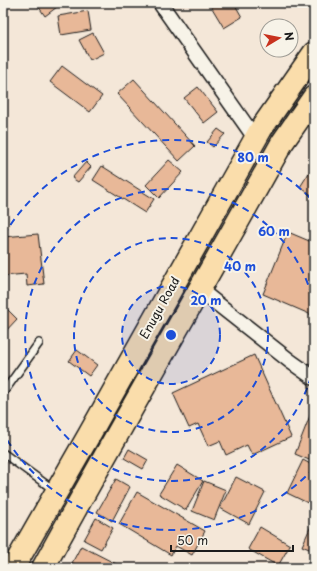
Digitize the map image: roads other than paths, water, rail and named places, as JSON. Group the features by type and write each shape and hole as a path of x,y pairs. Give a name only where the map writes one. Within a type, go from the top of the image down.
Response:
{"main road":[{"name":"Enugu Road","path":"13,568 255,138 314,53"},
{"path":"44,568 78,504 282,143 314,97"}],"street":[{"path":"160,3 255,138"},
{"path":"200,290 290,361 314,378"}],"lane":[{"path":"3,393 39,343"},
{"path":"3,453 56,492"}]}
